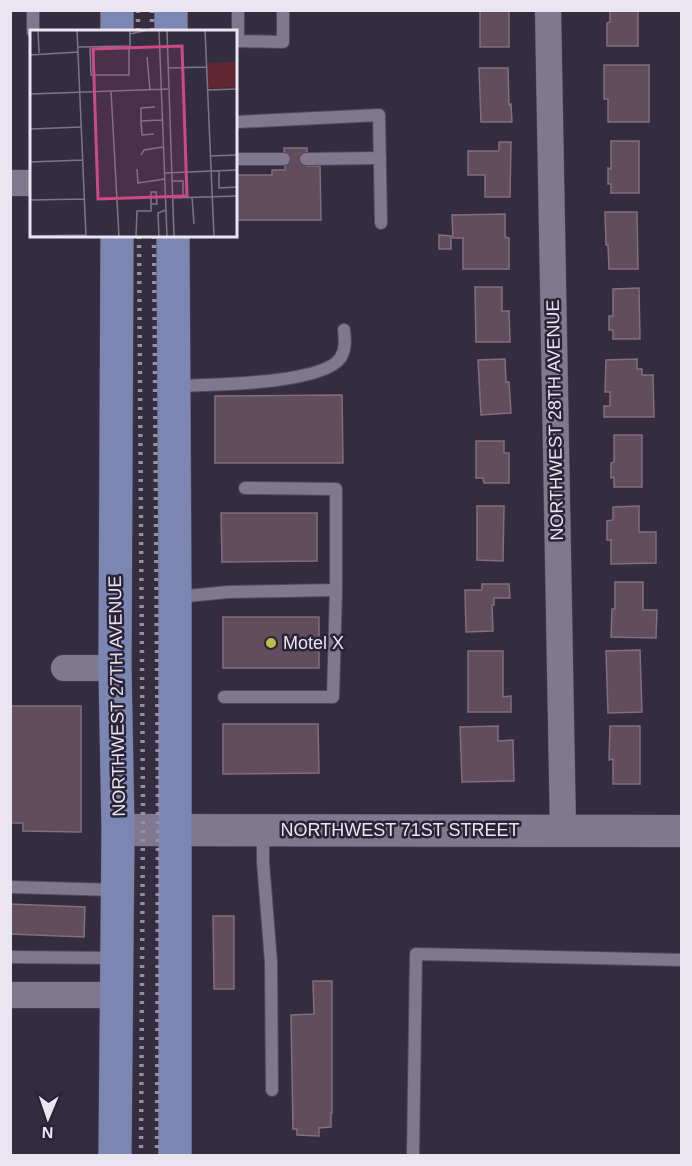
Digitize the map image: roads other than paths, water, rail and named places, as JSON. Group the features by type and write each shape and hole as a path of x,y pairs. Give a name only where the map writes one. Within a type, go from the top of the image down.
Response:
{"main road":[{"path":"117,10 117,30"},
{"path":"171,10 171,30"},
{"name":"NORTHWEST 27TH AVENUE","path":"115,1155 118,890 115,668 117,237"},
{"path":"173,237 175,1155"}],"street":[{"name":"NORTHWEST 28TH AVENUE","path":"548,10 562,830"},
{"path":"10,183 30,183"},
{"path":"64,668 115,668"},
{"name":"NORTHWEST 71ST STREET","path":"118,830 681,831"},
{"path":"10,995 117,995"}],"lane":[{"path":"33,10 33,30"},
{"path":"238,10 238,41 283,42 283,10"},
{"path":"237,122 379,115 381,223"},
{"path":"306,159 380,158"},
{"path":"237,159 284,159"},
{"path":"174,386 260,383 324,368 340,359 346,342 344,330"},
{"path":"224,697 333,697 336,489 244,488"},
{"path":"175,597 228,592 336,590"},
{"path":"264,830 263,862 272,962 272,1090"},
{"path":"10,887 118,890"},
{"path":"413,1155 416,954 681,960"},
{"path":"10,957 117,958"}],"railway":[{"path":"138,10 138,30"},
{"path":"152,10 152,30"},
{"path":"139,237 143,808 141,1156"},
{"path":"154,237 158,808 157,1156"}],"place":[{"name":"Motel X","path":"271,643"}]}
